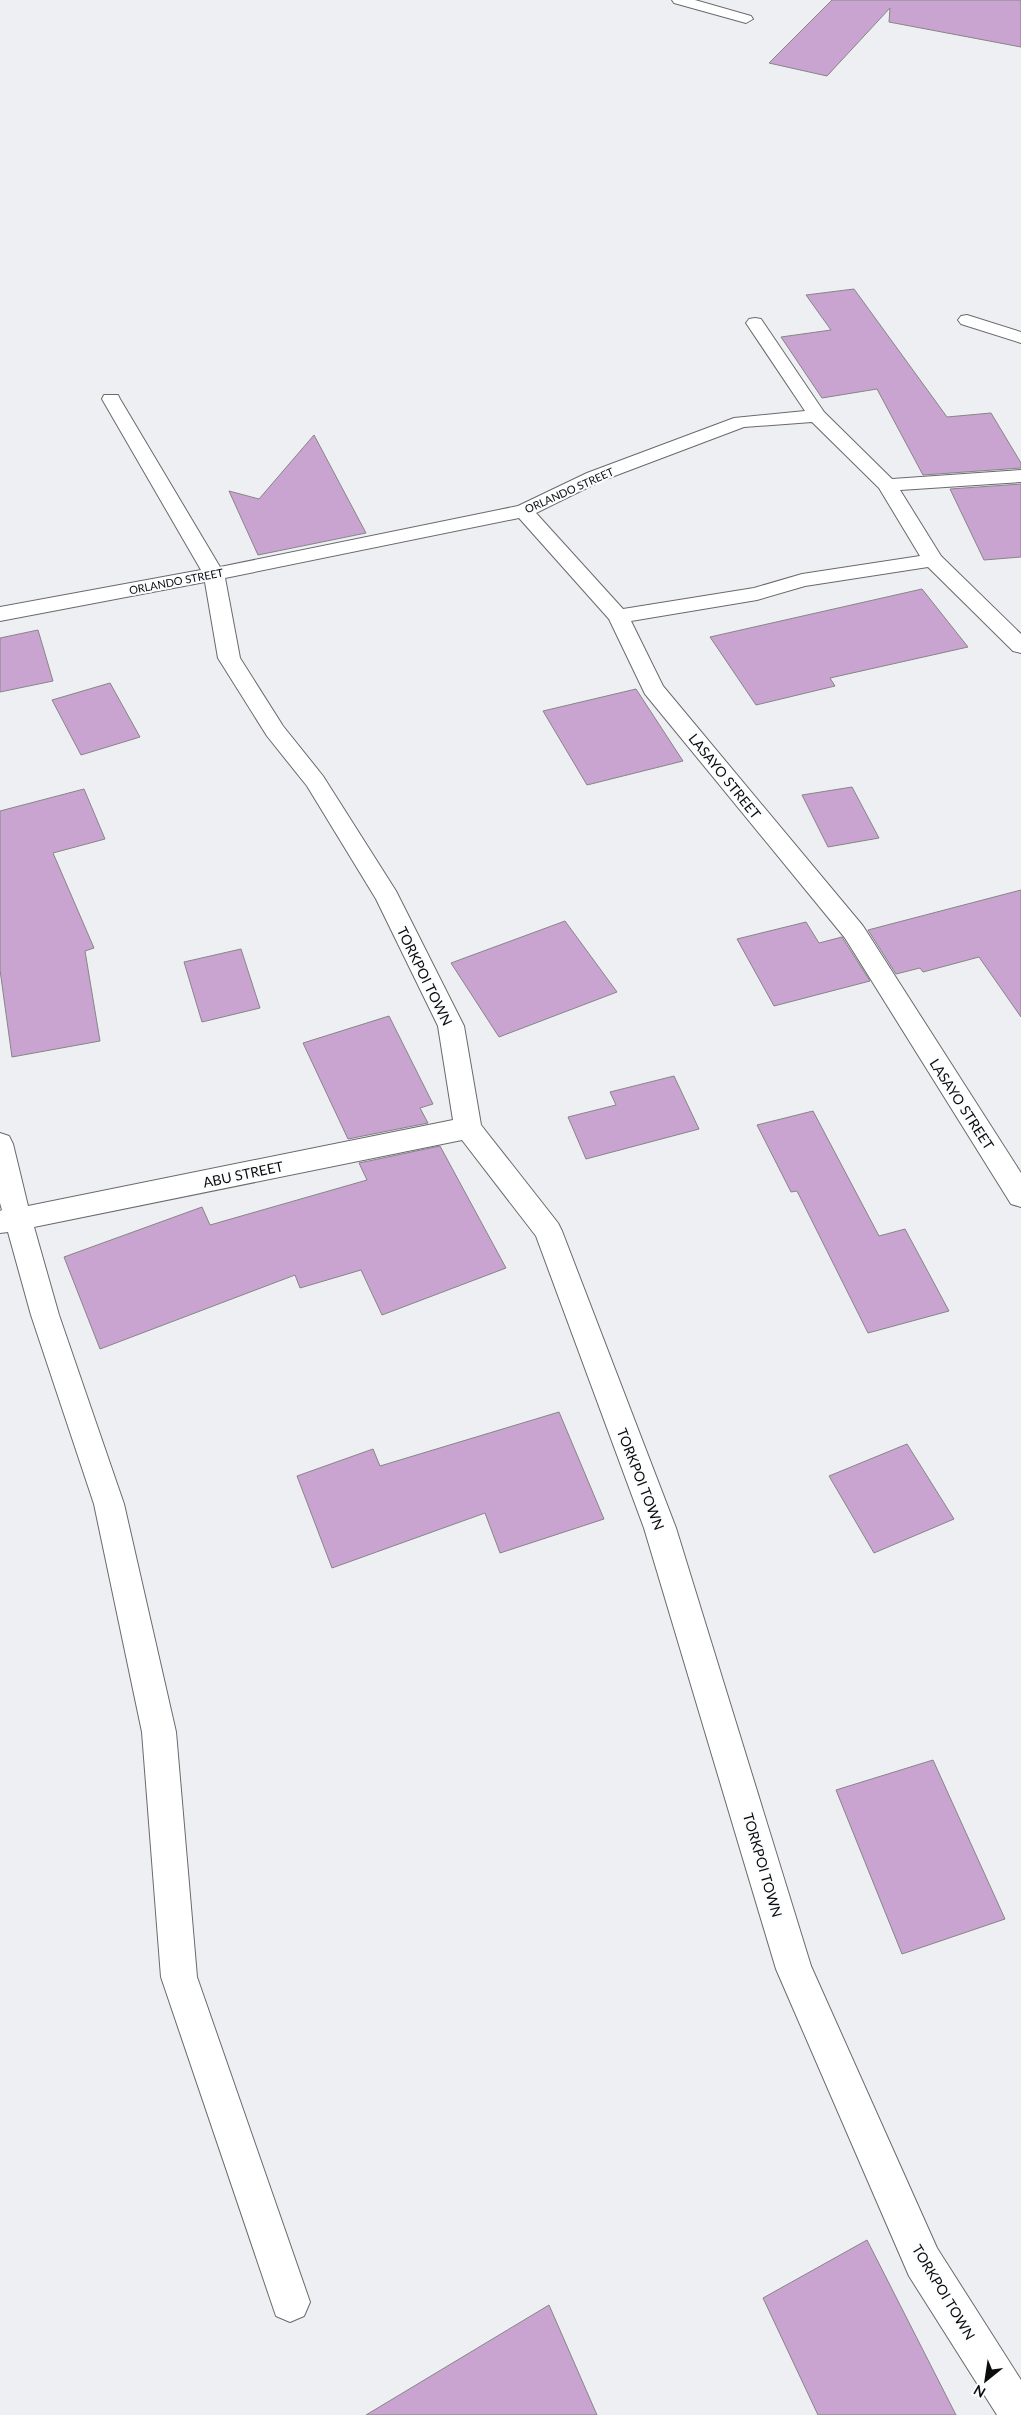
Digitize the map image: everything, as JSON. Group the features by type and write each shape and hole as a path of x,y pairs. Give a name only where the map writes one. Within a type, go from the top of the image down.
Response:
{"street":[{"path":"679,0 746,19"},
{"path":"967,320 1021,338"},
{"path":"755,323 817,416 886,486 933,560 1021,646"},
{"path":"111,399 214,574"},
{"name":"ORLANDO STREET","path":"0,614 214,574 524,511 594,477 741,422 817,416"},
{"path":"886,486 1021,476"},
{"name":"LASAYO STREET","path":"524,511 618,616 653,689 854,932 1021,1196"},
{"path":"618,616 757,594 802,580 933,560"},
{"name":"TORKPOI TOWN","path":"214,574 219,612 229,658 275,732 315,781 387,897 451,1026 468,1128 548,1231 660,1528 794,1969 923,2262 1020,2415"},
{"name":"ABU STREET","path":"9,1220 150,1194 468,1128"},
{"path":"0,1144 9,1186 9,1220 45,1315 110,1504 159,1732 179,1977 290,2302"}],"building":[{"path":"832,0 1021,0 1021,47 889,22 890,8 827,76 769,63"},
{"path":"854,289 947,417 991,413 1021,463 1021,468 923,475 877,389 822,398 781,337 831,330 806,295"},
{"path":"314,435 366,533 258,555 229,491 259,499"},
{"path":"1021,484 1021,557 984,560 950,489"},
{"path":"922,589 968,647 830,678 835,686 756,705 710,637"},
{"path":"38,630 53,681 0,692 0,638"},
{"path":"110,683 140,737 81,755 52,700"},
{"path":"636,689 683,761 587,785 543,711"},
{"path":"852,787 879,838 828,847 802,795"},
{"path":"84,789 105,839 53,853 94,948 85,951 100,1041 12,1057 0,970 0,811"},
{"path":"1021,890 1021,1017 979,957 923,972 920,968 896,974 868,930"},
{"path":"565,921 617,992 499,1037 451,963"},
{"path":"806,922 819,943 842,937 870,981 774,1006 737,939"},
{"path":"241,949 260,1008 202,1022 184,962"},
{"path":"389,1016 433,1104 420,1108 428,1123 348,1139 303,1043"},
{"path":"674,1076 699,1129 586,1159 568,1117 616,1105 610,1092"},
{"path":"813,1111 879,1236 905,1229 949,1311 868,1333 797,1191 791,1192 757,1125"},
{"path":"440,1146 506,1268 382,1315 361,1270 300,1288 295,1275 100,1349 64,1257 202,1207 210,1225 367,1180 359,1163"},
{"path":"559,1412 604,1519 500,1553 485,1513 332,1568 297,1476 373,1449 380,1466"},
{"path":"907,1444 954,1519 874,1553 829,1476"},
{"path":"933,1760 1005,1919 902,1954 836,1790"},
{"path":"867,2240 956,2415 818,2415 763,2298"},
{"path":"549,2305 597,2415 366,2415"}]}
